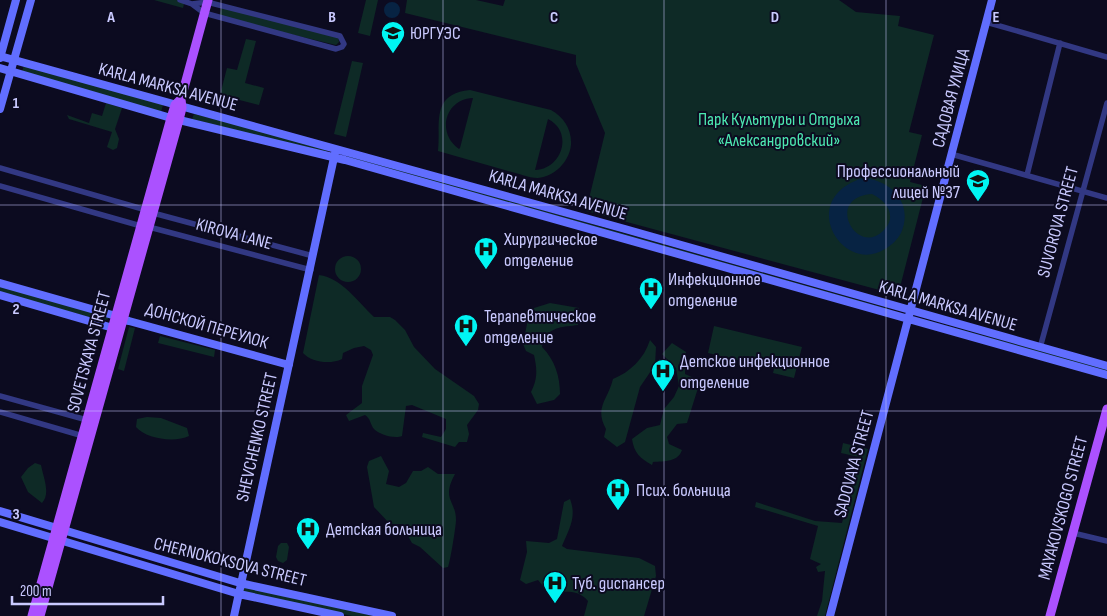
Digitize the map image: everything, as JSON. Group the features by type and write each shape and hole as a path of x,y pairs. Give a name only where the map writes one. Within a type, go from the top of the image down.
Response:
{"main road":[{"path":"0,57 16,0"},
{"path":"0,109 31,0"},
{"name":"САДОВАЯ УЛИЦА","path":"908,320 992,0"},
{"name":"SOVETSKAYA STREET","path":"40,616 60,529 208,1"},
{"name":"KARLA MARKSA AVENUE","path":"0,57 179,104 1107,366"},
{"name":"KARLA MARKSA AVENUE","path":"0,68 175,119 334,158 1107,375"},
{"name":"SHEVCHENKO STREET","path":"234,616 311,270 336,148"},
{"name":"ДОНСКОЙ ПЕРЕУЛОК","path":"0,283 289,365"},
{"path":"0,295 113,328"},
{"name":"SOVETSKAYA STREET","path":"60,529 113,328 120,318"},
{"name":"SADOVAYA STREET","path":"830,616 908,320"},
{"name":"MAYAKOVSKOGO STREET","path":"1050,616 1107,409"},
{"name":"CHERNOKOKSOVA STREET","path":"0,511 240,584 392,616"},
{"name":"CHERNOKOKSOVA STREET","path":"0,522 239,594 340,616"},
{"name":"SOVETSKAYA STREET","path":"32,616 57,540"}],"street":[{"path":"180,0 192,4 204,13 336,49 344,44 340,36 208,1 192,4"},
{"path":"986,22 1107,57"},
{"path":"1027,175 1060,43"},
{"name":"SUVOROVA STREET","path":"1040,348 1107,103"},
{"path":"951,154 1107,198"},
{"name":"KIROVA LANE","path":"0,168 314,256"},
{"name":"KIROVA LANE","path":"0,186 145,227 311,270"},
{"path":"0,396 88,420"},
{"path":"0,412 83,436"},
{"path":"1073,533 1107,541"}],"green space":[{"path":"154,0 185,0 183,8"},
{"path":"366,0 378,0 370,36 358,33"},
{"name":"Парк Культуры и Отдыха «Александровский»","path":"407,0 476,0 503,6 505,0 839,0 856,12 900,16 898,26 934,35 909,132 922,135 910,182 926,186 898,295 586,211 605,133 576,64 576,55 405,13"},
{"path":"222,6 338,37 339,42 336,45 219,17"},
{"path":"246,39 256,41 245,83 264,88 259,105 220,95 227,68 237,70"},
{"path":"352,61 363,63 346,137 334,134"},
{"path":"24,65 163,105 161,112 22,72"},
{"path":"470,90 551,110 556,113 569,129 571,139 570,151 564,162 550,174 534,178 438,151 440,112 443,104 449,97","holes":["473,98 460,148 459,149 452,142 448,134 447,118 450,110 456,104","548,119 561,132 561,149 558,157 552,163 544,168 535,170"]},
{"path":"106,103 122,108 115,129 119,139 117,148 113,150 107,147 112,132 69,119 67,115 89,123 92,113 102,116"},
{"path":"194,114 327,148 326,153 192,119"},
{"path":"348,155 890,309 889,312 347,158"},
{"path":"348,256 357,260 361,269 357,278 348,282 339,278 335,269 339,260"},
{"path":"319,275 327,277 342,286 374,317 390,317 395,320 405,330 414,347 435,369 474,396 479,404 478,410 467,425 469,434 467,442 459,442 455,447 422,437 423,433 441,437 446,429 446,419 412,405 406,406 402,436 399,437 380,433 374,429 365,415 349,421 346,415 362,403 362,386 373,355 371,350 364,346 343,353 342,359 332,362 311,359 303,353"},
{"path":"0,285 108,317 108,319 103,321 0,292"},
{"path":"550,303 579,308 578,325 555,329 543,339 542,347 547,352 556,369 560,394 554,400 537,404 531,392 536,373 534,355 526,351 523,344 529,314 534,308"},
{"path":"922,320 1107,369 1107,372"},
{"path":"714,326 802,347 794,378 773,373 774,369 708,353"},
{"path":"129,327 135,328 124,371 118,369"},
{"path":"160,336 215,350 214,357 158,343"},
{"path":"650,340 656,347 655,365 640,387 625,442 617,447 604,437 606,429 601,415 603,404 613,379 625,373 636,364"},
{"path":"672,343 686,352 685,374 694,378 698,388 687,423 677,424 667,437 669,444 682,450 680,454 674,459 653,462 652,465 638,455 632,439 647,428 660,425 664,409 674,397 679,386 676,368 662,354"},
{"path":"147,417 161,418 187,428 189,436 176,439 153,437 136,427 137,419"},
{"path":"843,443 868,449 825,616 817,616 822,601 825,571 818,572 816,567 821,564 810,559 818,526 755,507 756,502 815,521 842,523 859,457 841,453"},
{"path":"381,456 389,471 386,484 399,487 406,483 413,471 421,471 428,467 438,474 455,474 449,489 456,520 448,567 443,568 420,547 412,543 401,524 390,524 374,507 367,467 369,461"},
{"path":"35,463 41,465 46,485 46,495 42,503 28,492 21,477"},
{"path":"570,499 573,512 562,546 567,549 639,558 655,566 656,576 644,616 584,616 588,601 579,594 548,592 538,580 526,584 520,580 527,552 526,541 549,543 557,539 564,502"},
{"path":"281,543 287,543 289,547 287,560 283,563 278,561 276,557 278,546"},
{"path":"244,587 375,616 352,616 243,593"}],"water":[{"path":"392,2 400,10 392,18 384,10"},
{"path":"863,178 883,183 891,188 902,203 904,212 901,233 892,244 869,255 854,252 842,244 833,232 829,217 832,202 843,188","holes":["872,194 889,210 890,220 883,231 873,237 863,237 855,232 849,223 847,214 850,205 858,198"]}],"place":[{"name":"ЮРГУЭС","path":"393,54"},
{"name":"Профессиональный лицей №37","path":"978,202"},
{"name":"Хирургическое отделение","path":"486,270"},
{"name":"Инфекционное отделение","path":"651,310"},
{"name":"Терапевтическое отделение","path":"466,347"},
{"name":"Детское инфекционное отделение","path":"663,392"},
{"name":"Псих. больница","path":"618,511"},
{"name":"Детская больница","path":"308,550"},
{"name":"Туб. диспансер","path":"555,604"}]}
